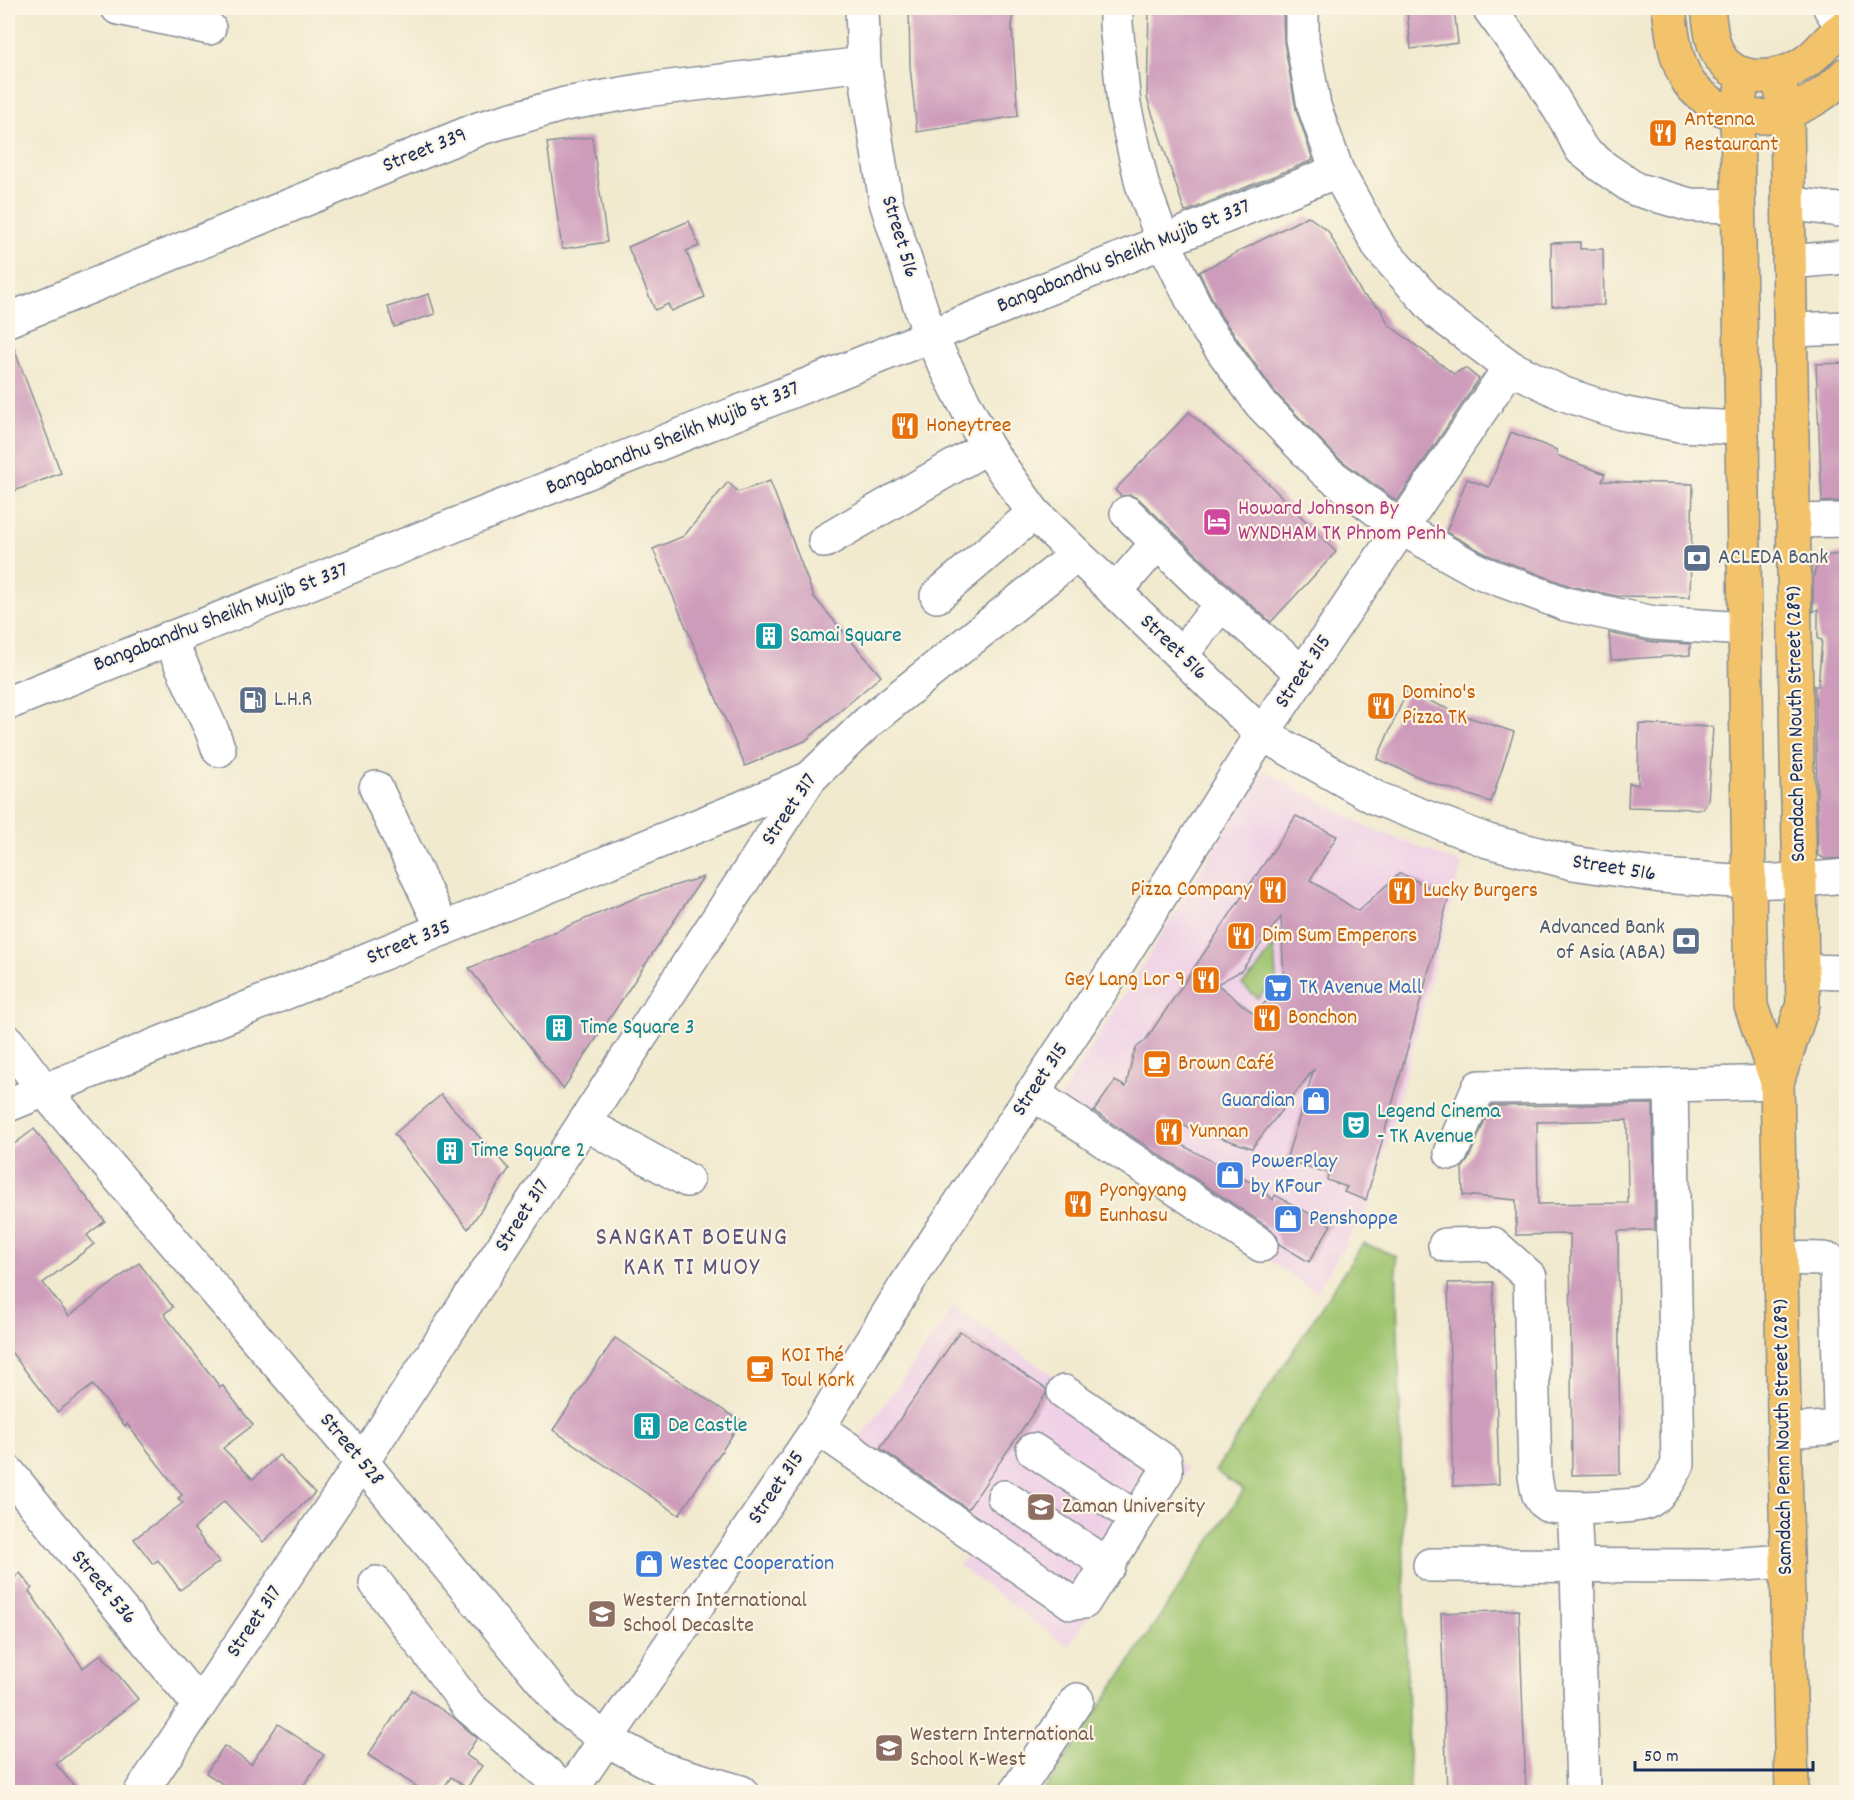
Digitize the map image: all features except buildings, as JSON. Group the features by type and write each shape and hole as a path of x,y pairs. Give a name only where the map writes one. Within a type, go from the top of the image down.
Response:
{"main road":[{"path":"1669,8 1677,57 1689,83 1701,96 1737,114 1770,116 1787,113 1812,102 1835,86 1846,74"},
{"path":"1708,8 1714,44 1719,56 1732,69 1753,76 1777,75 1788,72 1805,62 1840,20"},
{"name":"Samdach Penn Nouth Street (289)","path":"1744,74 1737,114 1751,1006 1776,1082 1792,1792"},
{"name":"Samdach Penn Nouth Street (289)","path":"1776,1082 1803,1004 1787,113 1777,75"}],"street":[{"path":"118,8 209,28"},
{"name":"Street 516","path":"862,8 864,64 886,202 930,336 987,447 1034,513 1262,734 1376,798 1488,841 1573,863 1660,876 1749,882 1846,876"},
{"path":"1116,8 1124,105 1142,184 1162,241 1205,326 1260,403 1326,471 1401,528 1480,572 1565,604 1654,623 1744,629"},
{"path":"1302,8 1302,39 1314,106 1337,171 1380,248 1439,314 1510,367 1564,394 1621,414 1680,425 1742,428"},
{"path":"1489,8 1541,78 1568,122 1581,149 1603,167 1635,189 1690,205 1738,206"},
{"name":"Street 339","path":"8,320 481,128 564,104 645,90 864,64"},
{"name":"Bangabandhu Sheikh Mujib St 337","path":"8,704 1337,171"},
{"path":"1788,203 1846,211"},
{"path":"1789,262 1846,257"},
{"path":"1790,330 1846,328"},
{"name":"Street 315","path":"569,1792 818,1428 906,1285 1098,994 1262,734 1510,367"},
{"path":"825,542 987,447"},
{"path":"937,596 1034,513"},
{"path":"1128,513 1221,604 1292,664"},
{"path":"1793,521 1846,520"},
{"path":"1115,592 1158,542"},
{"name":"Street 317","path":"141,1792 362,1462 810,778 868,722 1076,555"},
{"path":"1181,655 1221,604"},
{"path":"169,638 219,750"},
{"name":"Street 335","path":"8,1105 739,809 810,778"},
{"path":"375,788 443,929"},
{"path":"1802,971 1846,972"},
{"name":"Street 528","path":"8,1042 44,1090 362,1462 566,1708 605,1739 662,1769 741,1792"},
{"path":"1451,1153 1479,1087 1776,1082"},
{"path":"1445,1245 1493,1244 1530,1277 1535,1476 1538,1496 1548,1506 1574,1509 1645,1503 1661,1491 1671,1479 1678,1464 1671,1085"},
{"path":"1032,1094 1261,1245"},
{"path":"584,1123 687,1180"},
{"path":"1780,1258 1823,1258 1833,1261 1837,1271 1840,1415 1836,1425 1826,1428 1784,1431"},
{"path":"818,1428 1072,1603 1084,1602 1166,1472 1165,1461 1064,1392"},
{"path":"1033,1450 1136,1518"},
{"name":"Street 536","path":"8,1472 199,1705"},
{"path":"1004,1497 1108,1565"},
{"path":"1574,1509 1583,1792"},
{"path":"1430,1565 1715,1566 1787,1561"},
{"path":"376,1583 469,1707 569,1792"},
{"path":"1016,1792 1077,1700"}],"shaded area":[{"name":"TK Avenue Mall","path":"1264,770 1365,826 1462,864 1372,1200 1316,1292 1051,1112"},
{"name":"Zaman University","path":"954,1307 1188,1469 1068,1646 959,1566 974,1544 848,1456"}],"green space":[{"path":"1274,945 1276,980 1258,998 1242,985 1256,971"},
{"path":"1363,1243 1396,1256 1410,1792 1043,1792 1244,1490 1215,1471"}],"place":[{"name":"Antenna Restaurant","path":"1663,133"},
{"name":"Honeytree","path":"905,426"},
{"name":"Howard Johnson By WYNDHAM TK Phnom Penh","path":"1217,522"},
{"name":"ACLEDA Bank","path":"1697,558"},
{"name":"Samai Square","path":"769,636"},
{"name":"L.H.R","path":"253,700"},
{"name":"Domino's Pizza TK","path":"1381,706"},
{"name":"Pizza Company","path":"1273,890"},
{"name":"Lucky Burgers","path":"1402,891"},
{"name":"Dim Sum Emperors","path":"1241,936"},
{"name":"Advanced Bank of Asia (ABA)","path":"1686,941"},
{"name":"Gey Lang Lor 9","path":"1206,980"},
{"name":"TK Avenue Mall","path":"1278,988"},
{"name":"Bonchon","path":"1267,1018"},
{"name":"Time Square 3","path":"559,1028"},
{"name":"Brown Café","path":"1157,1064"},
{"name":"Guardian","path":"1316,1101"},
{"name":"Legend Cinema - TK Avenue","path":"1356,1125"},
{"name":"Yunnan","path":"1169,1132"},
{"name":"Time Square 2","path":"450,1151"},
{"name":"PowerPlay by KFour","path":"1230,1175"},
{"name":"Pyongyang Eunhasu","path":"1078,1204"},
{"name":"Penshoppe","path":"1288,1219"},
{"name":"KOI Thé Toul Kork","path":"760,1369"},
{"name":"De Castle","path":"647,1426"},
{"name":"Zaman University","path":"1041,1507"},
{"name":"Westec Cooperation","path":"649,1564"},
{"name":"Western International School Decaslte","path":"602,1614"},
{"name":"Western International School K-West","path":"889,1748"}],"district":[{"name":"SANGKAT BOEUNG KAK TI MUOY","path":"692,1253"}]}
